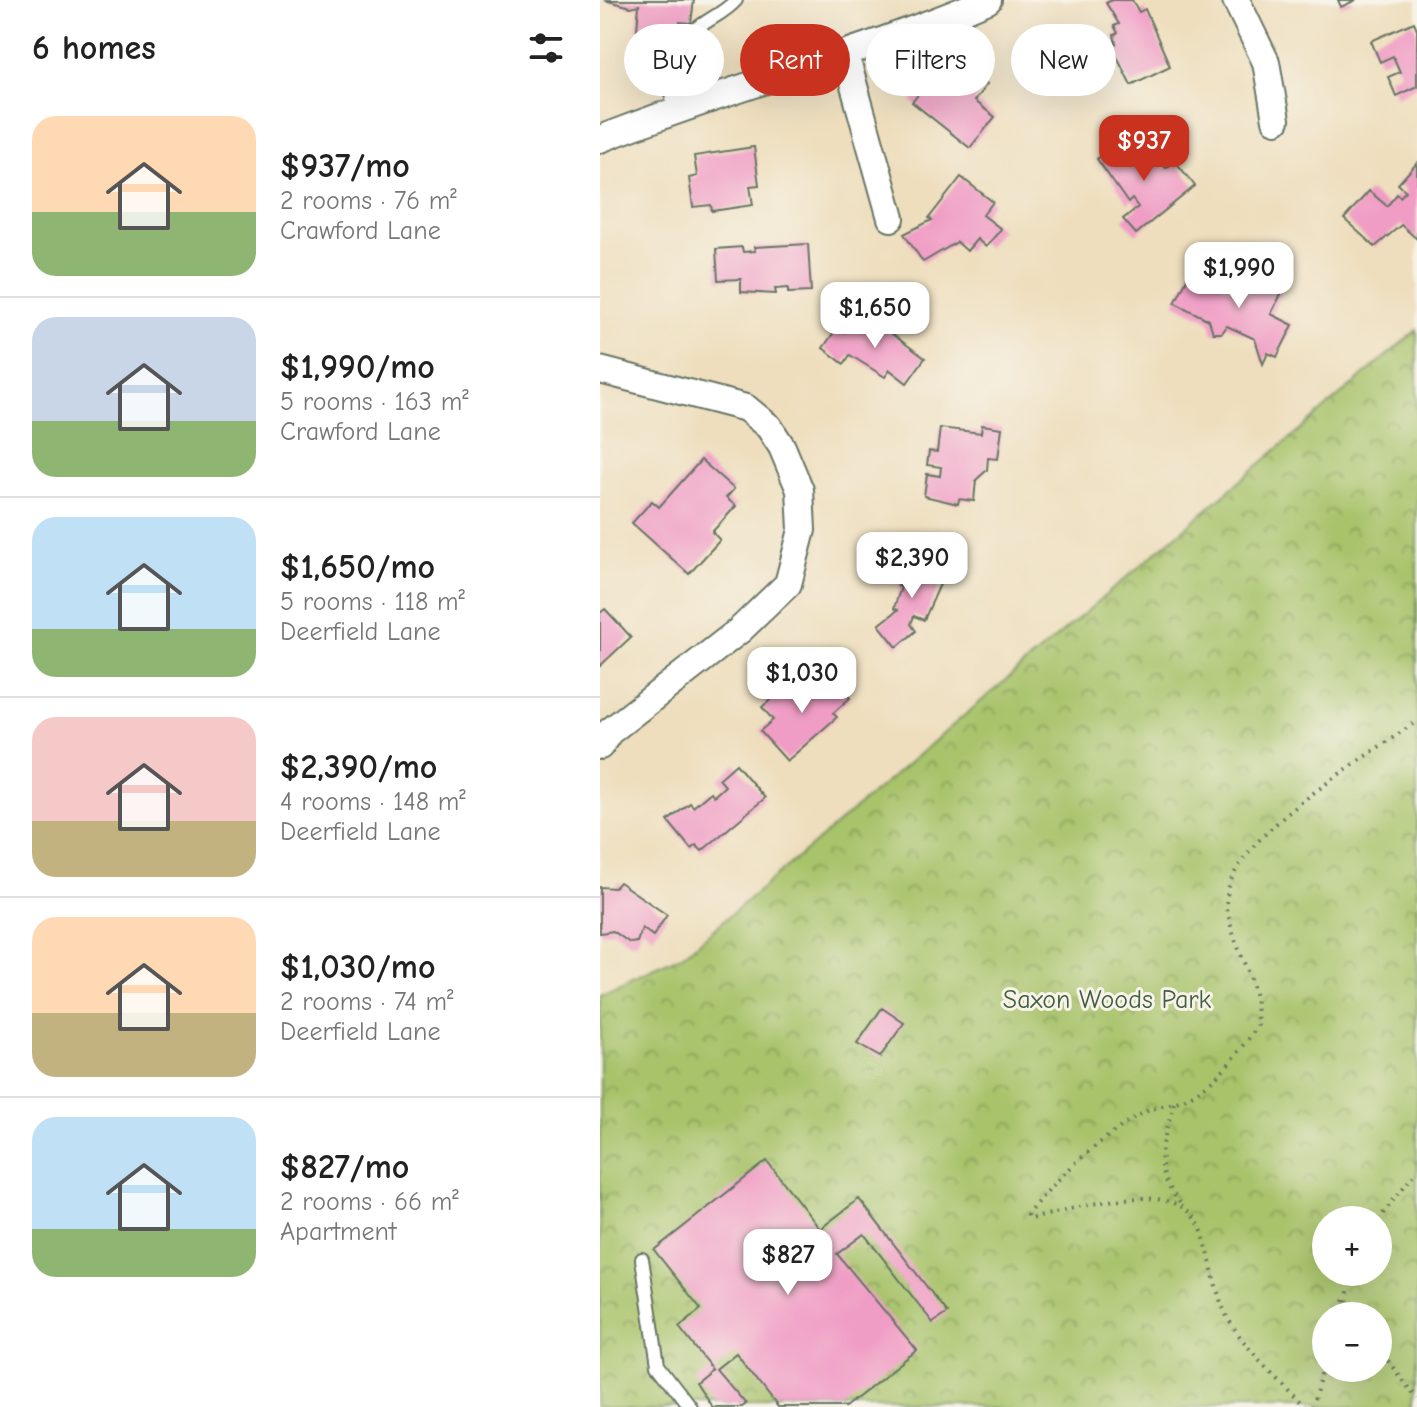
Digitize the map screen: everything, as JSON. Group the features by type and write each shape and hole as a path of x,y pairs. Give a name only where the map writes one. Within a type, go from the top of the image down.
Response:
{"street":[{"path":"850,52 914,32 988,0"},
{"path":"1236,0 1266,62 1276,120"},
{"path":"850,72 891,218"},
{"path":"600,139 740,89"},
{"path":"600,370 746,408 769,427 782,447 800,490 802,530 788,584 740,630 609,732 600,746"}],"lane":[{"path":"672,112 673,78 679,55 690,34 736,0"},
{"path":"642,1259 658,1365 690,1407"}],"path":[{"path":"1181,1205 1166,1199 1141,1198 1030,1219 1027,1215 1056,1183 1118,1130 1146,1111 1174,1102 1208,1083 1243,1049 1258,1025 1254,990 1228,919 1227,897 1237,864 1265,831 1417,721"},
{"path":"1174,1102 1160,1163 1166,1186 1201,1230 1218,1295 1232,1325 1305,1407"},
{"path":"1389,1206 1417,1170"},
{"path":"1344,1302 1349,1286"},
{"path":"1348,1289 1348,1302"},
{"path":"1392,1366 1417,1399"},
{"path":"1312,1407 1319,1382"}],"green space":[{"name":"Saxon Woods Park","path":"1417,330 1417,1407 600,1407 600,995 681,957"}],"building":[{"path":"604,0 694,0 691,23 637,24 639,5 631,7"},
{"path":"1132,0 1139,12 1145,9 1170,66 1131,85 1116,54 1116,25 1119,24 1106,3"},
{"path":"1338,0 1356,0 1341,7"},
{"path":"1414,22 1417,29 1417,86 1396,96 1388,77 1400,72 1393,56 1380,62 1371,41"},
{"path":"917,96 978,96 974,101 995,117 970,148 912,102"},
{"path":"1126,136 1147,164 1156,156 1166,168 1175,161 1195,186 1136,234 1123,219 1138,207 1132,199 1128,203 1097,159"},
{"path":"754,147 759,185 750,186 753,205 712,211 711,205 693,207 689,178 697,176 694,156"},
{"path":"1417,163 1417,239 1401,225 1375,247 1344,219 1369,191 1387,206 1397,194 1400,197 1406,191 1398,184"},
{"path":"961,177 993,202 983,215 1001,229 986,247 977,239 967,251 957,242 923,262 904,234 932,220 929,218"},
{"path":"808,244 811,292 788,293 788,288 775,289 776,294 741,292 741,279 718,280 716,249 742,247 743,252 755,251 754,247"},
{"path":"1192,269 1231,288 1239,285 1242,294 1249,293 1254,281 1262,285 1267,275 1286,284 1271,314 1293,325 1277,357 1268,353 1263,364 1255,339 1227,326 1222,333 1213,333 1209,320 1175,303"},
{"path":"853,318 866,327 871,319 925,358 907,383 890,370 885,377 850,355 844,364 823,348 837,328 843,332"},
{"path":"982,425 1002,428 998,459 988,458 987,470 976,480 974,501 959,499 958,504 924,496 927,474 940,476 941,467 927,465 929,451 937,452 940,428 981,433"},
{"path":"701,460 734,489 726,498 736,506 712,532 720,540 689,574 632,523 652,501 659,507"},
{"path":"916,557 941,567 936,581 941,582 924,620 914,616 911,624 916,631 897,647 879,625 898,610 894,608 901,587 898,586 905,568 911,571"},
{"path":"605,609 631,637 600,666 600,613"},
{"path":"828,673 850,698 833,713 837,717 787,761 760,731 773,720 762,707 787,686 799,699"},
{"path":"736,764 765,798 702,851 696,845 691,849 668,821 690,803 693,807 711,792 714,796 725,786 719,779"},
{"path":"619,882 667,915 653,936 642,928 637,942 630,943 613,931 600,933 600,887 614,888"},
{"path":"882,1008 904,1023 880,1057 857,1044"},
{"path":"767,1161 820,1229 859,1199 947,1313 933,1323 864,1234 837,1254 917,1350 845,1407 778,1407 736,1353 716,1369 746,1404 742,1407 712,1407 696,1382 712,1369 679,1327 701,1309 654,1250"}]}
